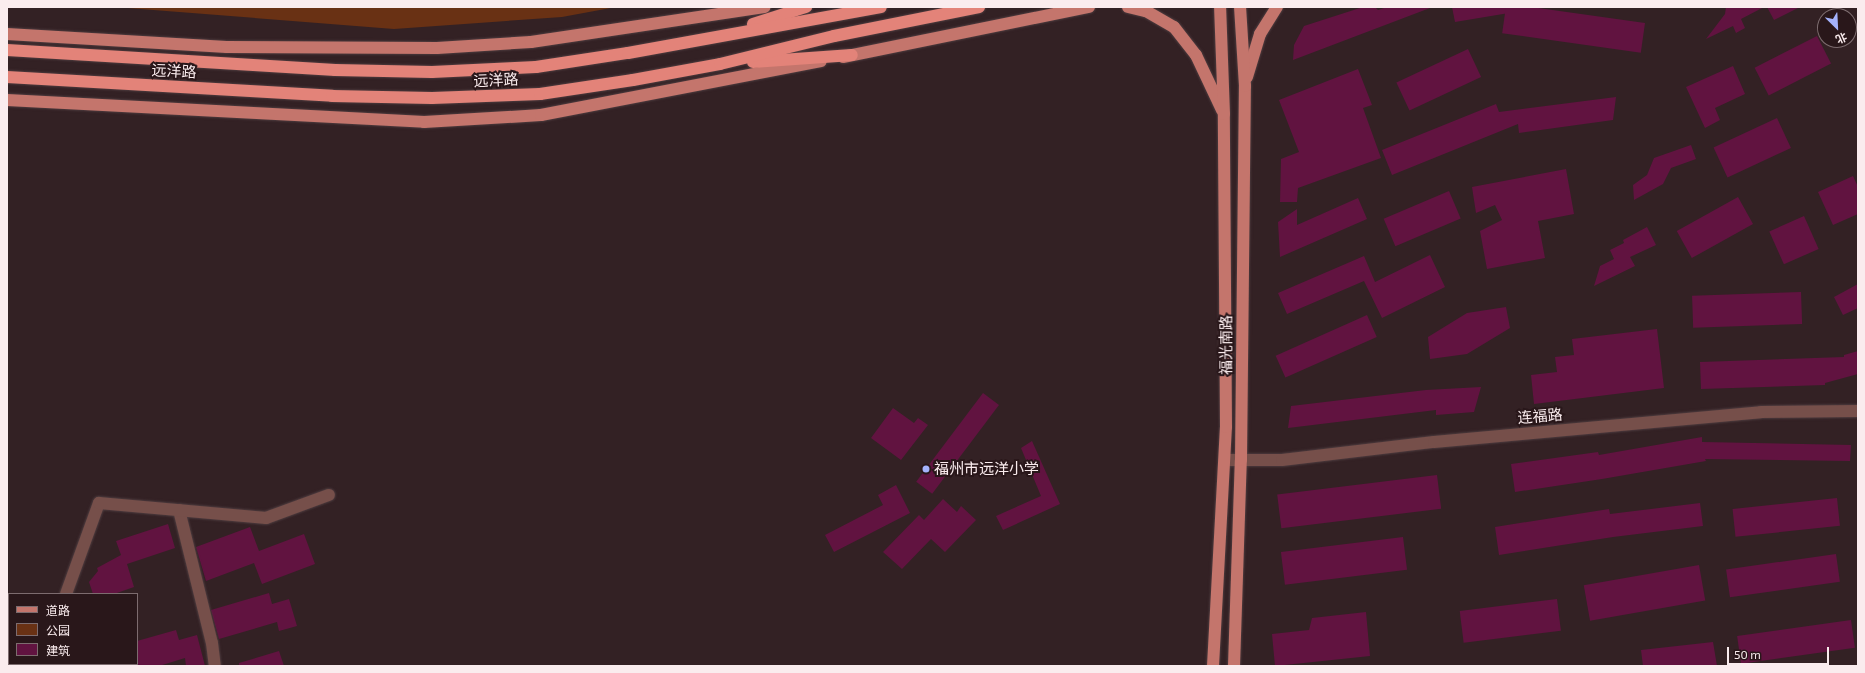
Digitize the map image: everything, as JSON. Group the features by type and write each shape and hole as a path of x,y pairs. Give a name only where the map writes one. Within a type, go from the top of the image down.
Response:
{"highway":[{"path":"714,37 806,7"},
{"name":"远洋路","path":"7,50 334,70 432,72 536,67 628,53 881,7"},
{"name":"远洋路","path":"7,77 324,96 432,98 540,94 632,80 720,64 834,36 979,7"},
{"path":"720,64 852,55"}],"main road":[{"path":"7,34 227,47 437,48 531,42 764,7"},
{"path":"7,100 424,122 541,115 852,55 1089,7"},
{"path":"1128,7 1146,11 1174,27 1196,55 1224,114"},
{"name":"福光南路","path":"1213,666 1225,460 1224,114 1222,27 1220,7"},
{"name":"福光南路","path":"1234,666 1242,460 1244,86 1240,7"},
{"path":"1244,86 1260,34 1278,7"}],"street":[{"name":"连福路","path":"1225,460 1282,460 1434,442 1761,412 1858,411"},
{"path":"66,593 99,503 266,518 329,495"},
{"path":"179,510 212,643 215,666"}],"green space":[{"path":"115,7 616,7 562,17 394,29"}],"building":[{"path":"1363,7 1375,7 1378,10 1387,7 1430,8 1293,60 1294,45 1304,26"},
{"path":"1452,7 1508,7 1509,13 1455,22"},
{"path":"1506,7 1531,7 1645,23 1641,53 1502,33"},
{"path":"1726,7 1764,7 1741,19 1745,28 1736,33 1733,26 1706,39 1725,14"},
{"path":"1767,7 1800,7 1774,20"},
{"path":"1817,36 1817,48 1823,48 1831,64 1769,95 1755,68"},
{"path":"1468,49 1481,77 1410,110 1396,82"},
{"path":"1733,66 1745,94 1715,108 1720,120 1705,128 1686,87"},
{"path":"1358,69 1372,105 1363,108 1381,158 1298,188 1297,202 1280,202 1281,159 1299,152 1279,100"},
{"path":"1616,97 1613,120 1519,133 1518,124 1392,175 1382,150 1496,104 1499,112"},
{"path":"1777,118 1791,148 1728,177 1714,148"},
{"path":"1691,145 1696,159 1671,168 1663,184 1634,200 1633,185 1647,175 1654,158"},
{"path":"1566,169 1574,214 1538,221 1545,258 1487,269 1480,231 1502,220 1495,205 1476,213 1472,187"},
{"path":"1853,176 1858,187 1858,214 1833,225 1818,192"},
{"path":"1449,191 1461,219 1395,246 1384,219"},
{"path":"1738,197 1753,224 1692,258 1677,231"},
{"path":"1358,198 1367,219 1280,257 1278,222 1297,209 1297,225"},
{"path":"1804,216 1819,249 1784,264 1769,231"},
{"path":"1647,227 1656,245 1630,257 1635,266 1594,286 1600,266 1614,259 1610,250 1624,243 1623,240"},
{"path":"1430,255 1445,287 1382,318 1364,281 1287,314 1278,293 1364,256 1375,282"},
{"path":"1858,284 1858,308 1843,315 1834,297"},
{"path":"1801,292 1802,324 1693,328 1692,296"},
{"path":"1506,307 1510,328 1467,354 1430,359 1428,337 1467,313"},
{"path":"1367,315 1377,337 1285,378 1276,356"},
{"path":"1657,329 1664,388 1534,404 1531,375 1557,372 1555,357 1574,355 1572,339"},
{"path":"1858,351 1858,374 1825,383 1825,385 1701,389 1700,362 1844,357 1844,355"},
{"path":"1481,387 1474,412 1436,415 1436,410 1288,428 1291,406 1426,390"},
{"path":"983,393 999,405 932,494 916,482"},
{"path":"893,408 914,423 918,418 928,425 901,460 871,438"},
{"path":"1702,437 1702,442 1851,445 1850,461 1705,459 1706,461 1515,492 1511,464 1598,452 1599,455"},
{"path":"1032,441 1060,504 1003,530 996,516 1041,496 1021,448"},
{"path":"1437,475 1441,509 1281,528 1277,495"},
{"path":"896,485 910,513 834,552 825,535 883,505 878,495"},
{"path":"1837,498 1840,526 1736,537 1733,509"},
{"path":"943,499 957,512 961,506 976,520 945,552 931,539 902,569 883,552 919,515 924,520"},
{"path":"1700,503 1703,526 1613,537 1499,555 1495,527 1609,509 1610,514"},
{"path":"168,524 175,548 127,564 134,587 117,593 93,593 89,582 98,571 97,568 121,555 116,541"},
{"path":"250,527 259,551 304,534 315,564 262,584 254,563 206,581 196,547"},
{"path":"1403,537 1407,570 1285,585 1281,552"},
{"path":"1836,554 1840,582 1730,597 1726,569"},
{"path":"1699,565 1705,600 1590,621 1584,585"},
{"path":"269,593 272,604 289,599 297,626 279,631 277,622 219,639 211,610"},
{"path":"1557,599 1561,631 1464,643 1460,611"},
{"path":"1366,612 1370,656 1275,666 1272,634 1309,630 1312,618"},
{"path":"1851,620 1855,648 1741,664 1737,636"},
{"path":"176,630 179,640 197,635 205,666 186,666 185,658 159,666 137,666 138,641"},
{"path":"1713,642 1717,666 1643,666 1641,650"},
{"path":"279,651 284,666 239,666 239,663"}],"place":[{"name":"福州市远洋小学","path":"926,469"}]}
